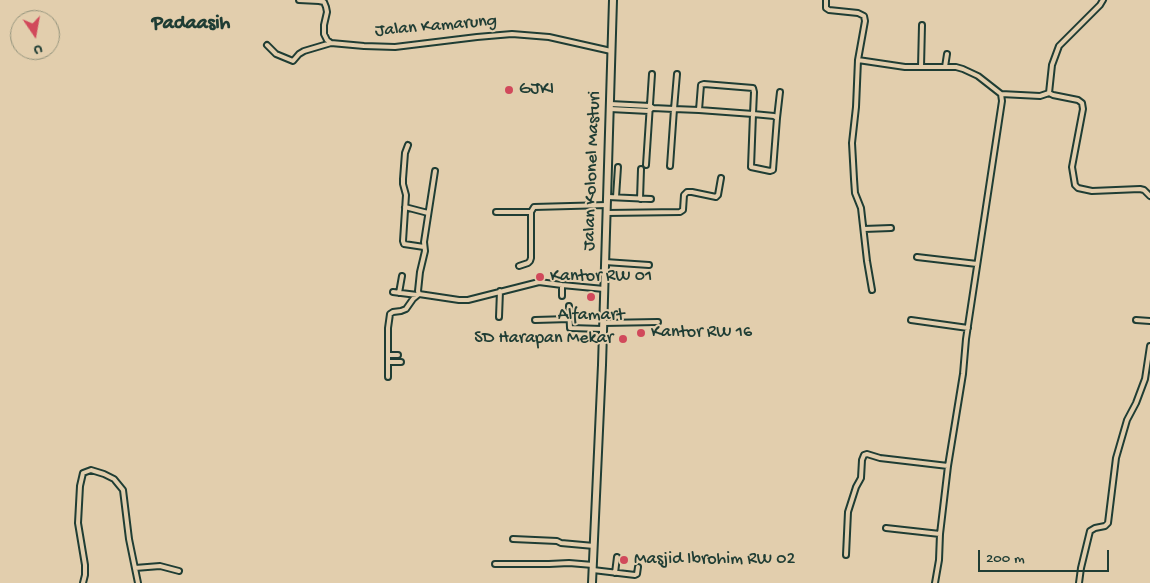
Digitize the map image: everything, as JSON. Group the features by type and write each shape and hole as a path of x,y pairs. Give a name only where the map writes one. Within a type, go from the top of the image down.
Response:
{"main road":[{"name":"Jalan Kolonel Masturi","path":"592,583 608,195 612,0"}],"street":[{"path":"300,0 324,2 327,12 324,34 331,43"},
{"path":"826,0 826,8 829,10 858,13 864,16 865,21 858,60 852,143 855,193 861,208 872,290"},
{"path":"1049,93 1052,65 1056,51 1100,5 1102,0"},
{"path":"921,67 922,25"},
{"name":"Jalan Kamarung","path":"331,43 395,46 512,34 548,37 612,51"},
{"path":"268,45 276,54 294,61 304,51 331,43"},
{"path":"945,67 946,54"},
{"path":"858,60 898,67 956,67 978,76 1002,94 1040,96 1049,93 1078,100 1083,106 1072,167 1074,185 1078,188 1092,191 1140,189 1150,196"},
{"path":"646,165 652,74"},
{"path":"670,166 677,74"},
{"path":"699,110 702,84 751,87 754,89 750,166 770,171 774,168 780,92"},
{"path":"935,583 948,466 963,374 1002,94"},
{"path":"610,106 699,110 774,116 777,118"},
{"path":"408,145 405,153 403,179 406,195 403,243 424,247"},
{"path":"616,195 618,167"},
{"path":"640,199 641,168"},
{"path":"388,377 388,328 390,314 406,309 418,295 435,171"},
{"path":"519,266 528,263 531,258 532,212 534,207 680,212 683,210 684,195 687,192 716,197 721,178"},
{"path":"608,195 651,199"},
{"path":"405,207 428,213"},
{"path":"496,212 532,212"},
{"path":"864,229 891,228"},
{"path":"918,257 978,264"},
{"path":"605,262 648,265"},
{"path":"399,293 402,276"},
{"path":"393,292 468,300 537,282 604,289"},
{"path":"562,285 562,296"},
{"path":"500,291 500,317"},
{"path":"569,306 570,328 658,322"},
{"path":"535,320 570,319"},
{"path":"911,320 968,328"},
{"path":"1136,320 1150,321"},
{"path":"1079,583 1090,531 1106,526 1108,523 1116,458 1127,420 1145,380 1150,346"},
{"path":"389,355 398,355"},
{"path":"388,362 400,362"},
{"path":"846,555 848,512 861,478 864,455 948,466"},
{"path":"83,583 86,576 86,565 78,515 83,473 89,470 108,475 123,490 128,539 138,583"},
{"path":"886,528 940,534"},
{"path":"513,539 557,541 594,546"},
{"path":"616,573 617,557"},
{"path":"495,564 569,563 616,573 635,574 637,574 638,567"},
{"path":"135,568 160,566 179,571"}],"place":[{"name":"GJKI","path":"509,90"},
{"name":"Kantor RW 01","path":"540,277"},
{"name":"Alfamart","path":"591,297"},
{"name":"Kantor RW 16","path":"641,333"},
{"name":"SD Harapan Mekar","path":"623,339"},
{"name":"Masjid Ibrohim RW 02","path":"624,560"}],"district":[{"name":"Padaasih","path":"191,25"}]}
